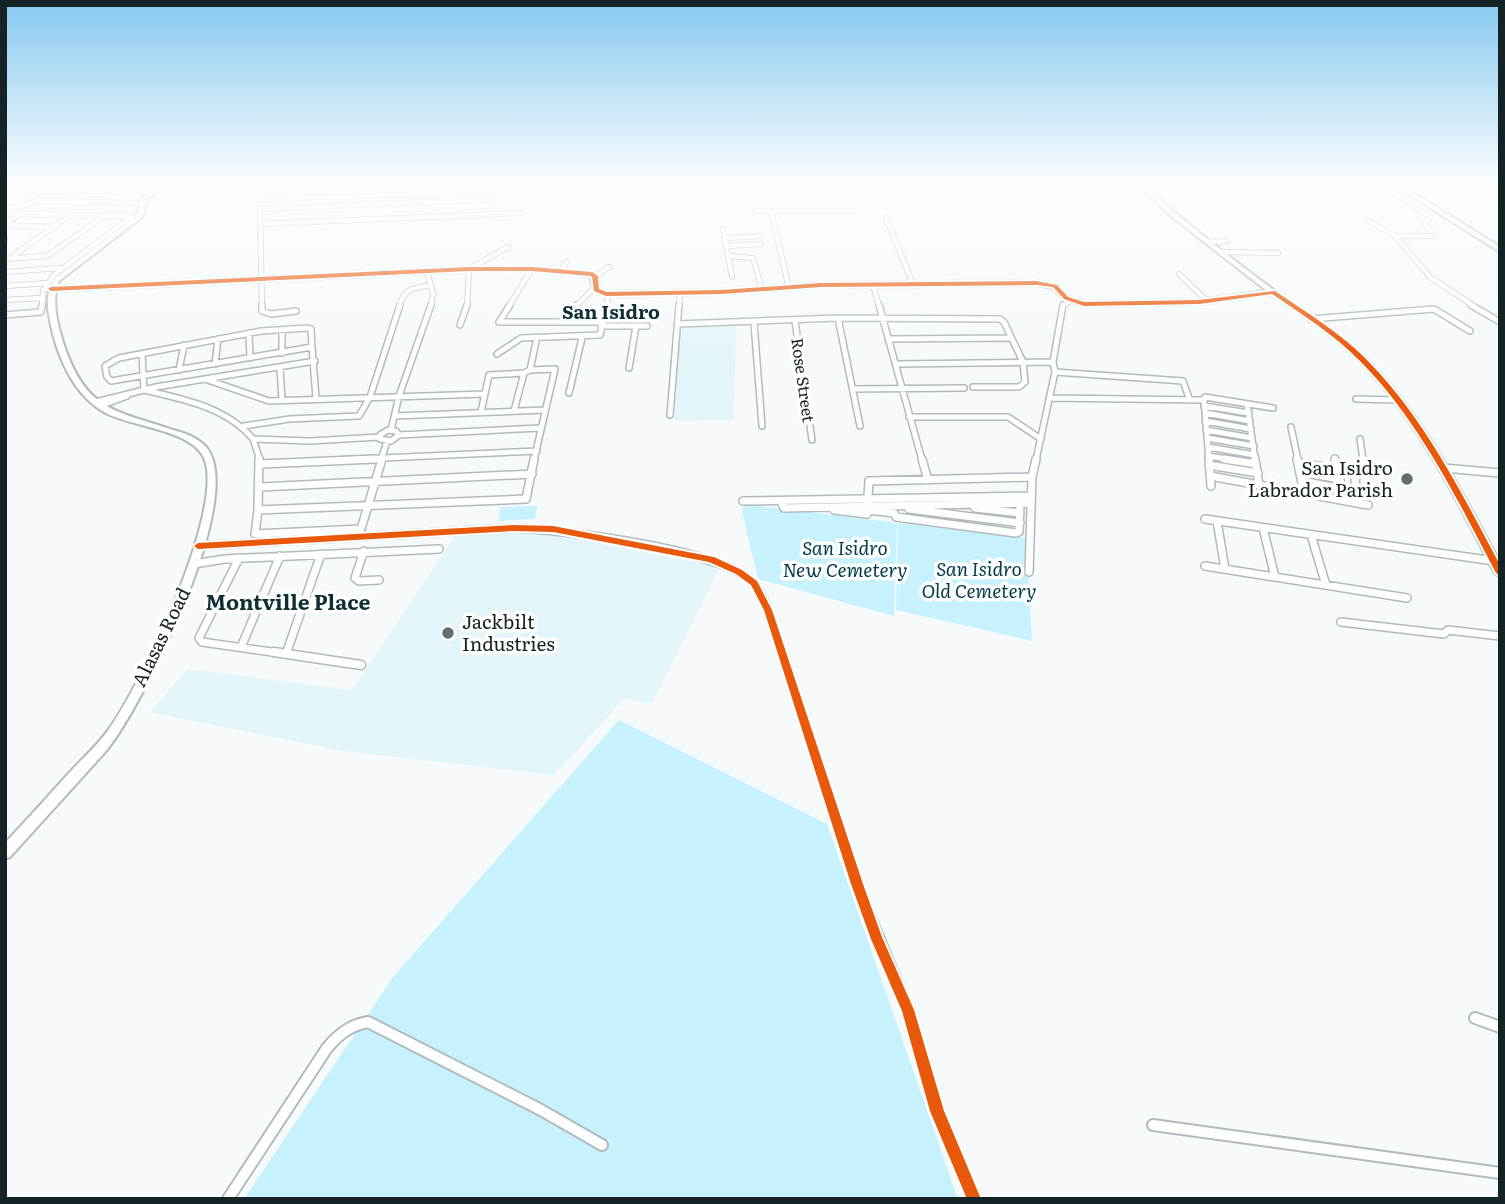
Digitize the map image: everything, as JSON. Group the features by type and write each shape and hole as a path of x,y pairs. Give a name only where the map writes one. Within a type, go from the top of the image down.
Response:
{"street":[{"path":"7,259 36,239"},
{"path":"7,259 47,256 71,239"},
{"path":"5,315 41,312 41,298 62,268 101,239"},
{"path":"49,286 108,239"},
{"path":"262,239 262,311 271,314 296,311"},
{"path":"725,239 732,277"},
{"path":"777,239 789,288"},
{"path":"895,239 913,284"},
{"path":"1204,239 1361,358 1397,400 1444,468 1500,573"},
{"path":"1398,239 1430,277 1500,322"},
{"path":"1483,239 1500,250"},
{"path":"1208,242 1227,240"},
{"path":"727,246 761,244"},
{"path":"470,269 508,247"},
{"path":"1220,252 1278,253"},
{"path":"728,257 752,256 762,290"},
{"path":"562,271 566,262"},
{"path":"5,286 263,280 470,269 531,269 595,276 609,267"},
{"path":"5,272 62,268"},
{"path":"460,325 467,309 470,269"},
{"path":"531,269 499,323 647,326"},
{"path":"253,439 310,441 379,437 391,430 399,396 432,303 427,271"},
{"path":"1179,274 1207,301"},
{"path":"573,309 594,288 595,276"},
{"path":"594,288 598,292 609,294 873,285 1047,283 1055,286 1070,301"},
{"path":"244,426 289,419 354,418 360,414 370,397 403,294 409,289 431,285"},
{"path":"873,285 928,480"},
{"name":"Alasas Road","path":"5,853 114,731 167,631 194,564 214,485 210,464 202,447 190,439 120,416 98,404 76,380 62,355 49,286"},
{"path":"1029,572 1032,477 1055,372 1053,362 1064,303 1207,301 1273,292"},
{"path":"670,415 680,293"},
{"path":"497,354 507,351 513,342 521,338 582,338 600,335 609,294"},
{"path":"5,300 41,298"},
{"path":"1311,319 1434,309 1470,331"},
{"path":"678,324 838,318 995,317 1004,322 1023,362 1025,382 1019,387 973,387"},
{"path":"838,318 860,426"},
{"name":"Rose Street","path":"795,321 812,440"},
{"path":"754,323 762,426"},
{"path":"629,368 636,326"},
{"path":"314,347 111,381 107,377 105,366 110,360 249,333 310,329 314,347 316,398"},
{"path":"282,330 282,353"},
{"path":"249,333 250,359"},
{"path":"569,393 582,338"},
{"path":"888,339 1010,338"},
{"path":"215,364 218,339"},
{"path":"514,411 536,342"},
{"path":"179,370 184,345"},
{"path":"142,354 144,390"},
{"path":"98,404 144,390 314,361"},
{"path":"895,364 1053,362"},
{"path":"279,367 282,400"},
{"path":"258,510 526,499 555,369 489,375 481,412"},
{"path":"1055,372 1183,382 1189,398"},
{"path":"205,379 264,401 485,394"},
{"path":"853,389 964,388"},
{"path":"144,390 215,411 244,426 253,439 261,464 255,534 361,529 387,441 399,435 540,428"},
{"path":"1211,486 1205,397 1273,408"},
{"path":"1049,398 1189,398 1250,425"},
{"path":"1356,399 1375,402 1397,400"},
{"path":"1247,404 1259,485"},
{"path":"1204,406 1249,413"},
{"path":"395,416 545,410"},
{"path":"909,417 1008,417 1041,439"},
{"path":"1205,421 1250,425"},
{"path":"1291,427 1304,493"},
{"path":"391,430 399,435"},
{"path":"1206,430 1252,438"},
{"path":"379,437 387,441"},
{"path":"1207,438 1254,446"},
{"path":"1210,476 1364,504 1355,481 1363,462 1360,439"},
{"path":"1208,447 1255,455"},
{"path":"261,464 537,451"},
{"path":"1208,456 1256,464"},
{"path":"1335,458 1345,500"},
{"path":"1299,463 1338,470"},
{"path":"1209,465 1258,473"},
{"path":"1444,468 1500,473"},
{"path":"1300,472 1340,479"},
{"path":"260,487 532,474"},
{"path":"868,505 869,481 1032,477"},
{"path":"1302,481 1342,489"},
{"path":"868,505 1031,499"},
{"path":"1001,500 1020,504 1031,499"},
{"path":"743,502 781,500 782,507 821,503 949,505 960,502 1020,513"},
{"path":"868,505 924,521 1016,533 1019,532 1020,504"},
{"path":"920,505 948,513 1020,523"},
{"path":"920,505 924,521"},
{"path":"946,524 949,505"},
{"path":"1205,519 1494,561"},
{"path":"1217,521 1225,569"},
{"path":"198,546 513,528 553,530 711,559 739,572 754,583 768,610 877,939 908,1010 937,1111 974,1199"},
{"path":"1264,528 1275,577"},
{"path":"1311,535 1326,585"},
{"path":"194,564 239,558 439,549"},
{"path":"364,551 355,578 359,581 379,580"},
{"path":"286,654 321,554"},
{"path":"241,648 280,556"},
{"path":"239,558 199,638 202,642 361,665"},
{"path":"1205,566 1407,598"},
{"path":"1341,622 1444,634 1448,630 1500,636"},
{"path":"1475,1018 1500,1027"},
{"path":"228,1199 327,1048 336,1037 359,1023 368,1023 492,1085 602,1145"},
{"path":"1153,1125 1500,1173"}],"shaded area":[{"path":"736,324 734,420 674,421 681,325"},
{"path":"537,531 720,567 652,703 624,699 554,775 342,751 150,712 188,669 352,690 457,533"}],"green space":[{"name":"San Isidro New Cemetery","path":"744,504 897,523 894,616 758,579 742,511"},
{"path":"537,506 535,519 498,521 501,507"},
{"name":"San Isidro Old Cemetery","path":"898,523 1026,538 1032,641 896,610"},
{"path":"619,720 827,824 958,1199 244,1199 393,977"}],"cycle path":[{"path":"51,289 469,269 532,269 592,274 595,276 596,290 606,294 721,292 821,285 1036,283 1055,286 1066,298 1084,304 1199,302 1273,292 1342,341 1363,360 1405,408 1439,461 1500,573"},
{"path":"198,546 513,528 553,529 711,559 739,572 754,583 768,610 857,884 908,1010 937,1111 974,1199"}],"place":[{"name":"San Isidro Labrador Parish","path":"1407,479"},
{"name":"Jackbilt Industries","path":"448,633"}],"district":[{"name":"San Isidro","path":"611,312"},
{"name":"Montville Place","path":"288,603"}]}
